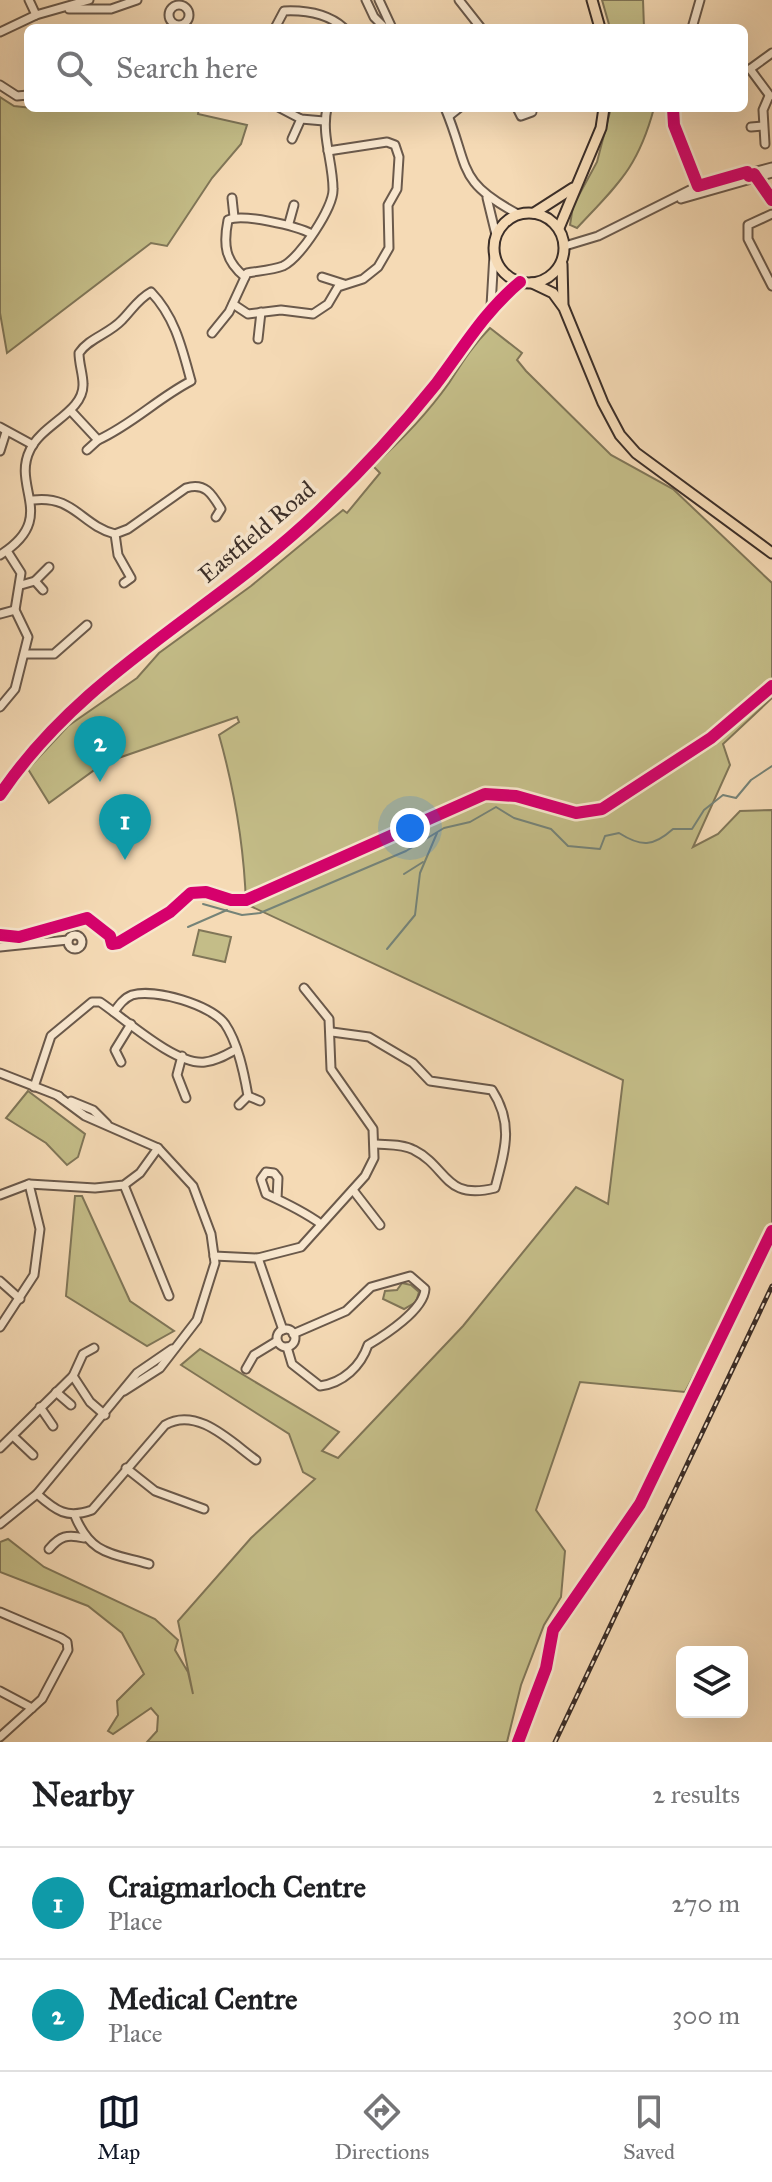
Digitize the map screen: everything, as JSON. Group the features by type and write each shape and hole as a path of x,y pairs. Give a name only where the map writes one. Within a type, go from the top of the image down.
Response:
{"main road":[{"path":"592,0 599,24"},
{"path":"564,308 561,279 564,251 559,228 573,188 601,128 603,112"},
{"path":"573,188 534,213 518,214 507,221 496,235 494,254 505,274 553,293 564,308 620,435 636,453 772,553"},
{"path":"534,213 559,228"},
{"path":"532,283 555,271 564,251"}],"street":[{"path":"29,0 36,15"},
{"path":"0,32 36,15 89,0"},
{"path":"63,8 111,9 137,0"},
{"path":"366,0 381,24"},
{"path":"379,0 390,24"},
{"path":"459,0 478,24"},
{"path":"693,24 700,0"},
{"path":"277,24 284,11 304,10 339,24"},
{"path":"748,69 772,53"},
{"path":"748,71 771,96 763,110 765,144"},
{"path":"0,85 17,96 24,95"},
{"path":"288,112 301,119 324,121"},
{"path":"212,333 229,312 247,273 281,267 293,259 312,234 334,192 324,121 326,112"},
{"path":"447,112 471,181 487,198 518,214"},
{"path":"519,112 521,116 532,112"},
{"path":"673,112 674,125 698,186"},
{"path":"292,139 301,119"},
{"path":"751,127 763,126"},
{"path":"233,304 248,314 313,314 328,304 338,287 363,279 378,267 389,248 388,205 397,189 399,157 395,145 387,142 328,151"},
{"path":"564,251 698,186 772,167"},
{"path":"637,214 772,173"},
{"path":"232,198 234,217"},
{"path":"487,198 496,235"},
{"path":"289,223 294,205"},
{"path":"772,214 748,225 748,239 772,286"},
{"path":"245,277 227,258 224,240 228,220 234,217 273,225 289,223 312,234"},
{"path":"491,306 494,254"},
{"path":"322,277 346,285"},
{"name":"Eastfield Road","path":"0,795 54,729 99,685 144,647 254,567 359,473 431,390 491,306 520,282"},
{"path":"0,707 15,689 28,637 15,610 21,573 3,553 28,527 33,500 26,472 28,453 43,431 71,411 80,399 84,386 79,353 85,344 120,322 140,298 158,284"},
{"path":"151,292 163,305 178,334 191,381"},
{"path":"258,339 261,312"},
{"path":"87,450 98,440 130,425 174,390 202,378"},
{"path":"71,411 98,440"},
{"path":"0,451 3,430 33,445"},
{"path":"115,534 128,529 186,488 195,485 207,488 218,513 230,507"},
{"path":"33,500 48,498 65,502 115,534 127,581 140,573"},
{"path":"21,585 35,581 49,567"},
{"path":"35,581 43,590"},
{"path":"0,614 15,610"},
{"path":"26,654 54,654 87,625"},
{"path":"68,628 75,635"},
{"path":"0,947 68,940"},
{"path":"214,1256 258,1258 301,1247 365,1176 376,1144 373,1129 331,1069 332,1032 329,1019 304,988"},
{"path":"114,1012 122,1001 137,994 201,1004 225,1025 248,1096"},
{"path":"34,1087 48,1041 92,1002 114,1012 182,1056 201,1063 235,1050"},
{"path":"115,1050 131,1024"},
{"path":"332,1032 369,1037 413,1063 430,1081 492,1090 503,1107 508,1124 495,1188 479,1192 464,1191 446,1181 418,1151 405,1146 376,1144"},
{"path":"104,1050 115,1050"},
{"path":"115,1050 121,1062"},
{"path":"182,1056 176,1067 186,1098"},
{"path":"0,1073 93,1110 112,1128 158,1148 193,1186 211,1234 214,1256 206,1299 197,1320 180,1343 160,1368 124,1391 37,1494 0,1524"},
{"path":"170,1090 181,1085"},
{"path":"248,1096 260,1101"},
{"path":"239,1105 248,1096"},
{"path":"0,1192 29,1184 95,1188 124,1185 140,1173 158,1148"},
{"path":"0,1327 34,1275 40,1236 29,1184"},
{"path":"124,1185 169,1296"},
{"path":"353,1190 380,1225"},
{"path":"277,1199 301,1209 321,1224"},
{"path":"258,1258 283,1330 293,1334 346,1311 371,1287 410,1276 425,1289 422,1302 384,1336 368,1345 362,1361 333,1384 320,1386 292,1364 287,1347 277,1341"},
{"path":"0,1281 20,1299"},
{"path":"277,1341 277,1334 283,1330"},
{"path":"287,1347 294,1340 293,1334"},
{"path":"246,1369 254,1355 277,1341"},
{"path":"0,1448 73,1376 83,1354 94,1348"},
{"path":"73,1376 90,1402 105,1415"},
{"path":"56,1392 71,1405"},
{"path":"40,1407 53,1426"},
{"path":"37,1494 55,1511 75,1516 92,1510 165,1425 181,1418 202,1422 256,1460"},
{"path":"13,1436 33,1455"},
{"path":"126,1468 155,1491 204,1509"},
{"path":"75,1516 84,1538 95,1548 149,1564"},
{"path":"49,1549 58,1538 69,1534 84,1538"},
{"path":"0,1612 67,1642 68,1650 56,1677 32,1708 0,1737"},
{"path":"0,1691 32,1708"}],"shaded area":[{"path":"602,0 643,0 644,24 609,24"},
{"path":"0,97 14,106 24,107 24,112 198,112 247,125 241,144 212,178 167,246 151,243 7,353 0,313"},
{"path":"610,112 653,112 641,146 625,174 577,228 570,225 573,206 597,162"},
{"path":"490,328 522,353 517,360 526,371 611,455 673,489 772,583 772,698 723,744 730,765 693,847 718,834 740,811 772,810 772,1228 685,1392 580,1382 536,1510 565,1551 561,1597 544,1625 521,1685 507,1742 147,1742 157,1731 158,1716 151,1708 113,1734 108,1731 118,1715 117,1701 144,1674 122,1633 88,1606 0,1572 0,1542 8,1539 44,1567 155,1619 178,1640 175,1650 188,1672 193,1694 178,1621 251,1538 315,1479 303,1472 289,1434 181,1365 200,1349 339,1432 322,1451 338,1458 463,1326 576,1187 608,1204 623,1080 246,904 238,818 219,735 239,722 237,717 104,763 49,803 28,769 68,726 137,678 159,653 251,586 343,510 347,513 380,473 373,466 423,416"},
{"path":"199,930 231,937 225,962 193,955"},
{"path":"28,1091 85,1134 78,1157 67,1165 46,1143 6,1118"},
{"path":"75,1196 82,1196 130,1301 174,1331 147,1346 66,1296"},
{"path":"402,1283 411,1285 419,1292 416,1302 404,1309 383,1299 385,1291 397,1290"}],"waterway":[{"path":"203,904 242,915 260,913 406,851 444,828 470,822 496,807 514,818 551,829 568,846 600,849 605,836 619,833 640,843 653,842 673,829 692,829 704,810 723,795 736,798 751,780 772,766"},
{"path":"387,949 415,915 420,873 437,833"},
{"path":"404,874 423,862"},
{"path":"188,927 227,910"}],"railway":[{"path":"555,1742 772,1286"}],"cycle path":[{"path":"673,112 674,125 698,186 747,172 749,176 754,174 772,200"},
{"path":"0,795 33,752 110,677 281,545 336,494 409,417 485,318 520,282"},
{"path":"0,935 19,937 87,918 110,936 112,944 118,943 170,912 191,893 206,892 231,900 246,900 485,794 516,796 576,813 602,809 711,738 772,686"},
{"path":"518,1742 546,1668 553,1630 640,1504 772,1231"}],"place":[{"name":"Medical Centre","path":"100,782"},
{"name":"Craigmarloch Centre","path":"125,860"}]}
